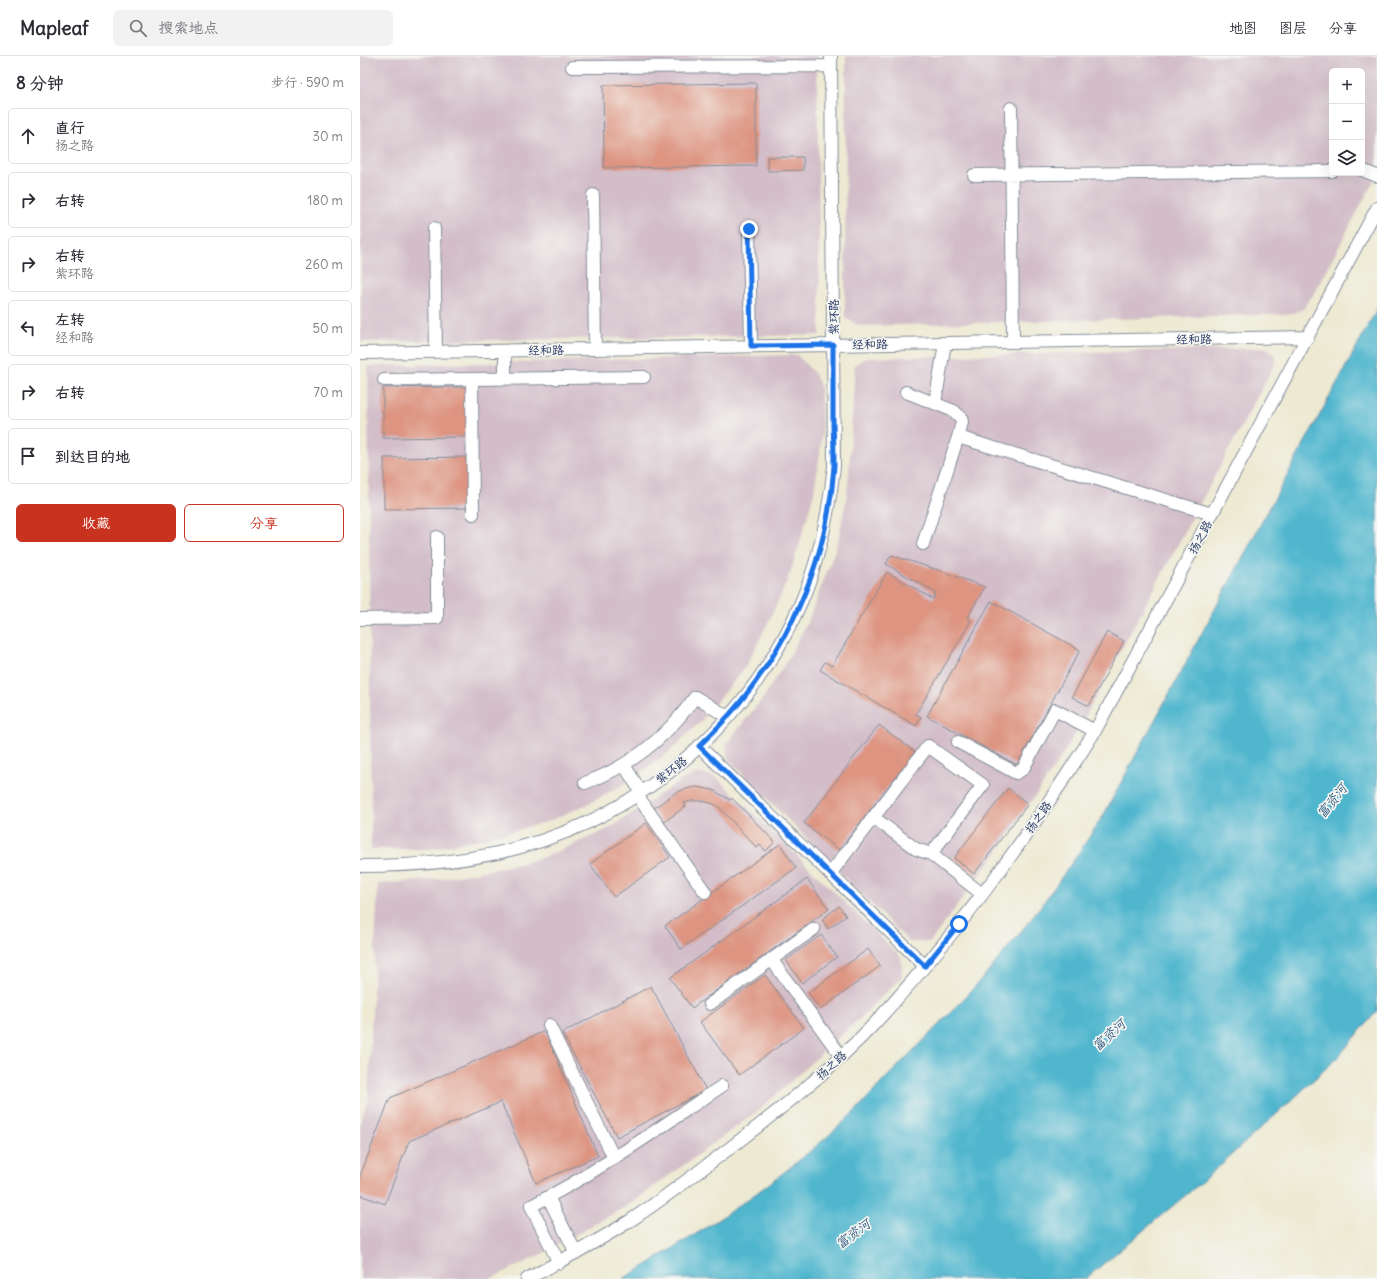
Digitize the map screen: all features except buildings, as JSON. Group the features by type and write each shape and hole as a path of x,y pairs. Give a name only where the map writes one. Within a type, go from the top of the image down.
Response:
{"street":[{"path":"572,67 831,61"},
{"name":"紫环路","path":"360,866 413,865 469,859 516,849 548,839 588,822 639,794 670,771 699,746 728,717 756,682 780,646 803,599 819,549 826,522 834,466 831,61"},
{"path":"1011,108 1013,342"},
{"path":"974,175 1329,171"},
{"path":"1365,171 1377,176"},
{"path":"593,195 595,349"},
{"name":"扬之路","path":"527,1279 576,1253 629,1222 688,1181 794,1098 874,1024 925,966 982,894 1042,813 1095,731 1377,208"},
{"path":"434,228 436,352"},
{"path":"749,229 751,346"},
{"name":"经和路","path":"360,353 1308,337"},
{"path":"935,403 945,343"},
{"path":"505,351 505,379"},
{"path":"384,380 644,377"},
{"path":"472,379 473,514"},
{"path":"906,392 954,411 961,418 962,422 923,544"},
{"path":"958,437 1212,514"},
{"path":"360,619 437,618 437,537"},
{"path":"585,783 599,778 624,765 651,746 685,710 694,697 728,717"},
{"path":"958,742 1016,773 1023,769 1055,710 1095,731"},
{"path":"699,746 925,966"},
{"path":"830,874 928,746 983,785 931,854"},
{"path":"624,765 639,794 705,892"},
{"path":"873,817 916,849 931,854 982,894"},
{"path":"710,1004 814,929"},
{"path":"771,959 841,1056"},
{"path":"549,1025 614,1158"},
{"path":"558,1263 531,1206 548,1198 614,1158 722,1086"},
{"path":"548,1198 576,1253"}],"shaded area":[{"path":"360,56 817,56 820,335 361,342"},
{"path":"846,56 1377,56 1377,175 1313,295 1302,310 1291,314 860,326 845,318"},
{"path":"1267,348 1275,355 1276,362 1084,719 1060,759 997,852 930,942 909,942 728,759 726,744 763,698 791,654 808,621 829,567 839,537 847,495 855,365 866,358"},
{"path":"797,355 815,374 820,386 822,431 814,492 791,570 758,643 745,667 702,720 669,752 632,779 592,802 549,821 504,834 431,849 371,849 368,366"},
{"path":"696,774 707,774 717,778 901,957 902,977 857,1021 759,1110 630,1204 542,1254 490,1279 360,1279 360,1122 368,1099 378,884 439,879 523,863 547,856 608,829 685,778"}],"water":[{"name":"富资河","path":"1377,309 1377,1011 1338,1057 1292,1100 1198,1185 1085,1279 623,1279 734,1209 805,1156 828,1136 858,1108 964,999 1031,918 1061,878 1103,816"}],"route":[{"path":"749,229 751,346 833,345 834,466 826,522 819,549 803,599 792,623 780,646 756,682 728,717 699,746 925,966 959,924"}]}
